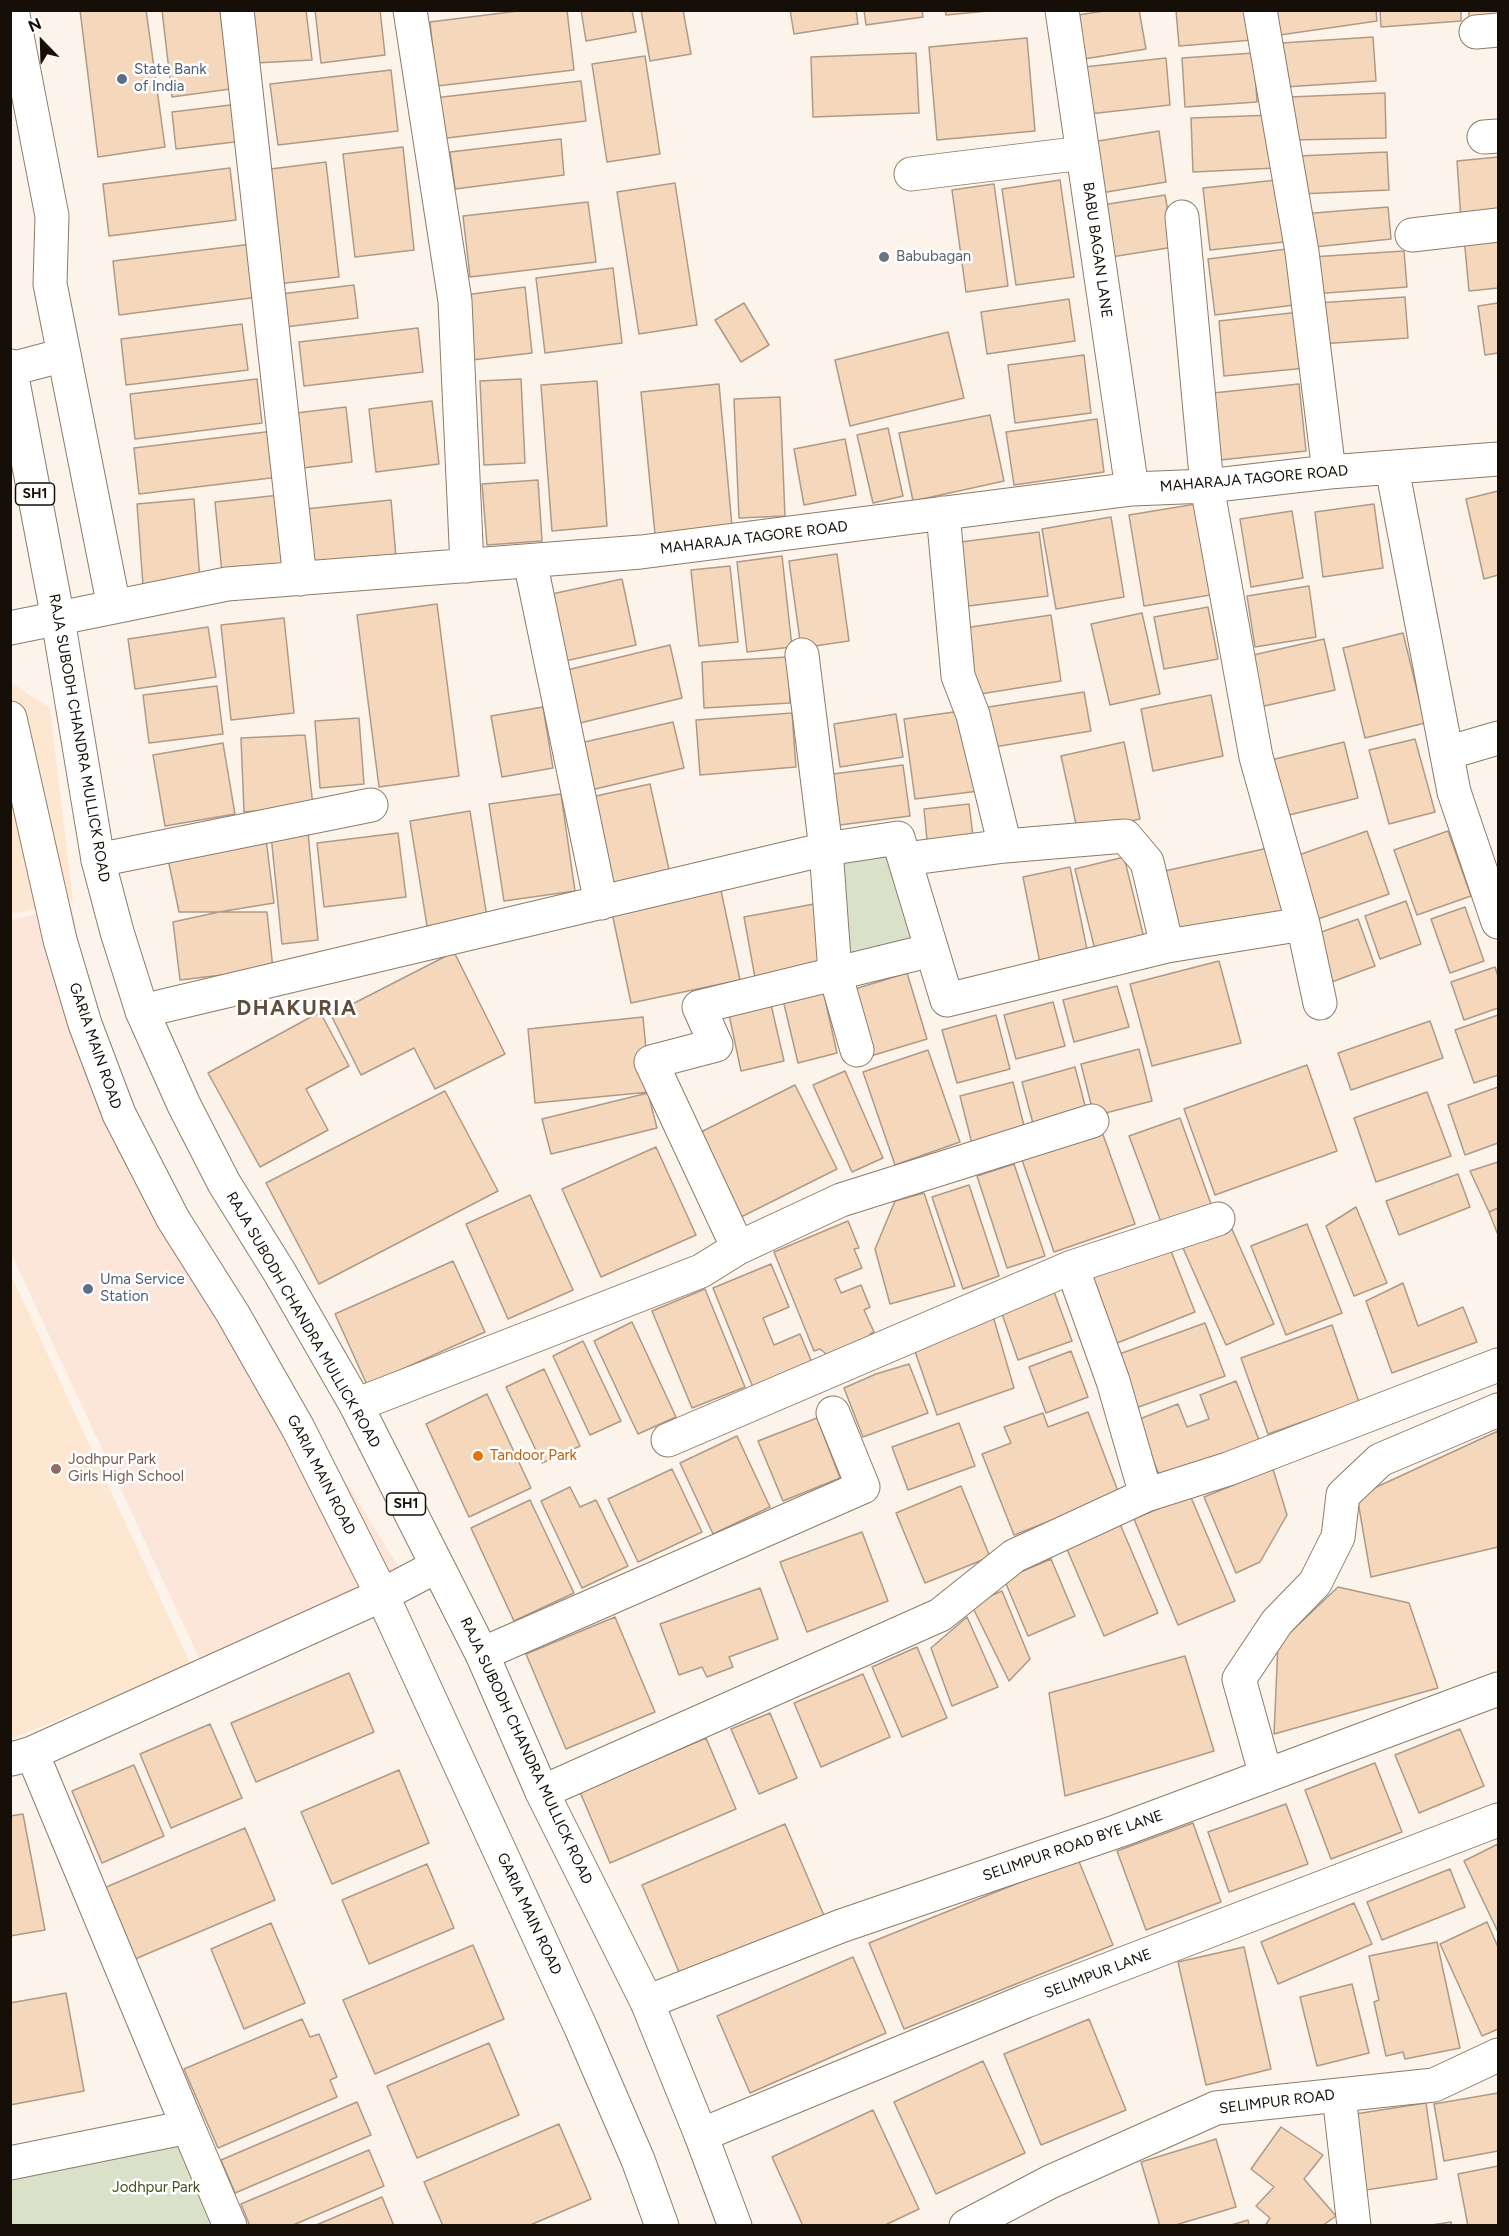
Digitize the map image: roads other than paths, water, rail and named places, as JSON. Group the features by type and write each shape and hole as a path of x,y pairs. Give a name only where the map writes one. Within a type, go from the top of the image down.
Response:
{"street":[{"path":"12,10 52,216 50,284 114,607"},
{"path":"237,10 300,579"},
{"path":"410,10 455,301 467,566"},
{"name":"BABU BAGAN LANE","path":"1062,10 1132,489"},
{"path":"1260,10 1302,252 1329,472"},
{"path":"911,174 1083,153"},
{"path":"1182,217 1207,486 1256,757 1303,924 1320,1003"},
{"path":"1412,235 1498,225"},
{"path":"11,368 64,355"},
{"name":"RAJA SUBODH CHANDRA MULLICK ROAD","path":"11,368 58,618 98,860 117,932 142,1011 184,1105 224,1183 280,1273 356,1405 482,1654 542,1792 647,2002 735,2226"},
{"name":"MAHARAJA TAGORE ROAD","path":"10,628 227,584 641,552 1132,489 1207,486 1329,472 1498,459"},
{"path":"1392,468 1454,792 1496,909"},
{"path":"943,513 958,676 973,715 1005,846"},
{"path":"530,561 602,903"},
{"path":"802,654 826,849 835,973 856,1050"},
{"name":"GARIA MAIN ROAD","path":"10,718 60,940 85,1024 119,1114 173,1219 233,1314 298,1428 382,1595 581,2028 638,2160 662,2226"},
{"path":"1447,753 1498,738"},
{"path":"98,860 371,805"},
{"path":"905,860 1005,846 1125,836 1147,862 1167,946"},
{"path":"142,1011 826,849 898,838 947,1000 1167,946 1303,924"},
{"path":"738,1248 651,1062 716,1045 699,1007 932,950"},
{"path":"356,1405 701,1271 738,1248 841,1200 1092,1121"},
{"path":"668,1440 1072,1267 1218,1219"},
{"path":"1072,1267 1113,1382 1146,1495"},
{"path":"542,1792 940,1615 1014,1556 1146,1495 1228,1469 1498,1365"},
{"path":"1266,1776 1239,1679 1277,1622 1315,1583 1338,1537 1343,1495 1380,1460 1498,1410"},
{"path":"482,1654 863,1487 833,1413"},
{"path":"230,2226 188,2127 21,1756 382,1595 437,1566"},
{"name":"SELIMPUR ROAD BYE LANE","path":"647,2002 841,1926 1118,1831 1498,1689"},
{"name":"SELIMPUR LANE","path":"701,2135 1026,2001 1498,1820"},
{"name":"SELIMPUR ROAD","path":"966,2226 1050,2182 1216,2108 1434,2085 1498,2055"},
{"path":"1339,2095 1354,2226"},
{"path":"10,2163 188,2127"}],"place":[{"name":"State Bank of India","path":"122,79"},
{"name":"Babubagan","path":"884,257"},
{"name":"Uma Service Station","path":"88,1289"},
{"name":"Tandoor Park","path":"478,1456"},
{"name":"Jodhpur Park Girls High School","path":"56,1469"}],"district":[{"name":"DHAKURIA","path":"297,1009"}],"park label":[{"name":"Jodhpur Park","path":"156,2188"}]}
